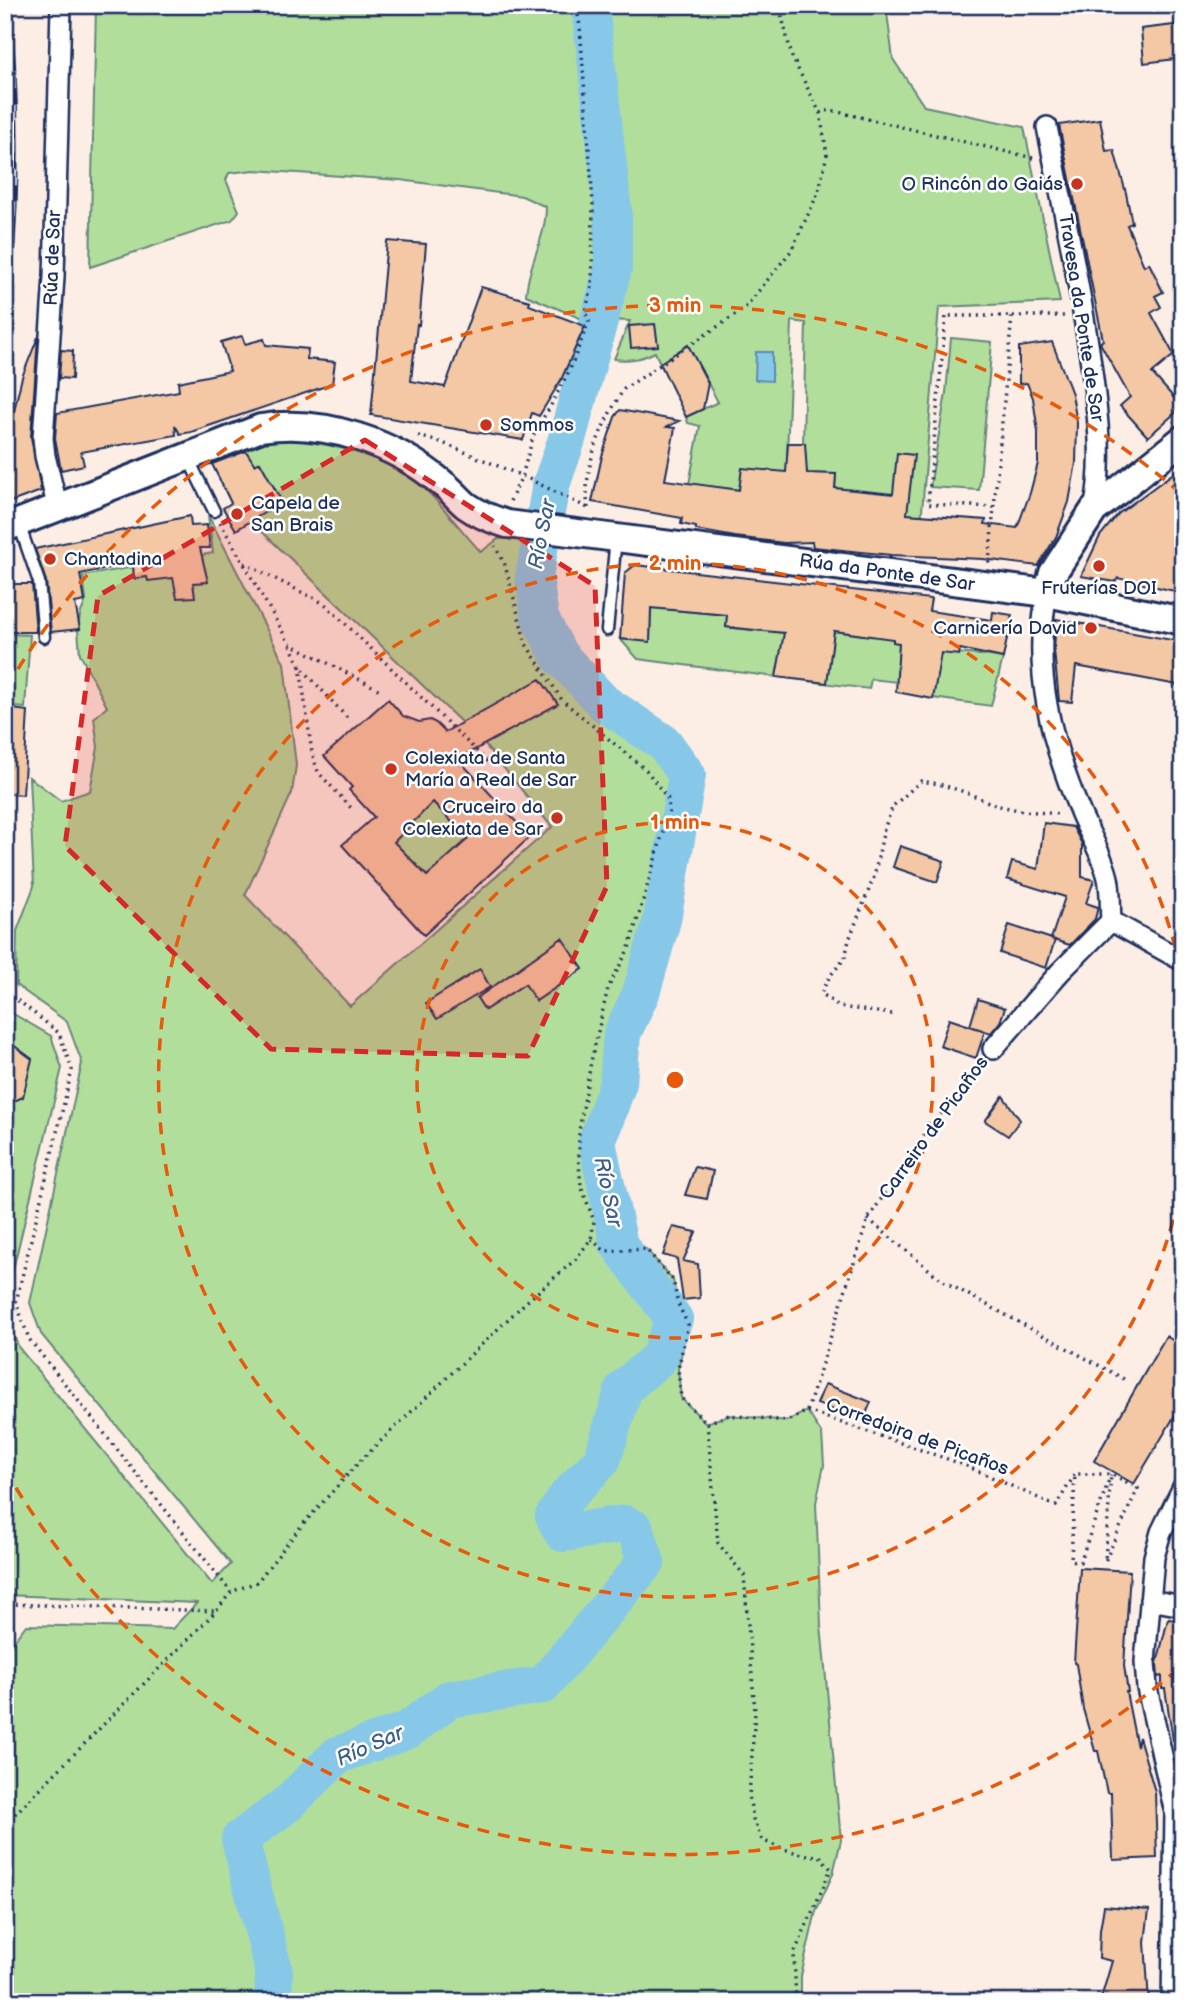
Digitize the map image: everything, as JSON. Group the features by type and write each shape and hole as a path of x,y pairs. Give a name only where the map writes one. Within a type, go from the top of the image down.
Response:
{"street":[{"name":"Rúa de Sar","path":"58,509 43,438 54,277 61,6"},
{"name":"Travesa da Ponte de Sar","path":"1047,127 1084,316 1098,424 1099,485 1094,509"},
{"path":"12,526 261,428 280,425 300,425 348,434 394,451 414,462 467,506 503,523"},
{"path":"1183,439 1094,509 1053,573 1043,614 1041,668 1054,744 1108,877 1111,922 1183,961"},
{"name":"Rúa da Ponte de Sar","path":"503,523 1047,593 1183,621"},
{"name":"Carreiro de Picaños","path":"993,1049 1060,972 1111,922"},
{"path":"1172,2002 1176,1827 1173,1801 1145,1675 1157,1543 1183,1487"},
{"path":"1150,1600 1183,1606"}],"lane":[{"path":"187,457 214,511"},
{"path":"12,526 39,582 44,637"},
{"path":"607,630 616,538"}],"path":[{"path":"5,1824 216,1611 231,1592 257,1582 303,1524 361,1460 526,1302 575,1260 591,1239 594,1221 581,1186 579,1131 608,988 629,948 669,812 668,799 647,771 562,700 526,644 505,565 493,542 525,477 534,430 549,409 570,369 589,321 585,312 592,287 593,203 576,5"},
{"path":"418,436 443,443 525,477 588,508 586,496 593,453 611,409 624,389 744,309 791,251 819,191 827,154 820,113 792,57 779,5"},
{"path":"820,113 830,110 1054,163"},
{"path":"994,507 928,504 946,316 1061,316"},
{"path":"988,586 1012,316"},
{"path":"214,511 289,643 299,666 312,753 318,772 353,810"},
{"path":"244,563 325,604 490,764"},
{"path":"289,643 380,690"},
{"path":"299,666 349,720"},
{"path":"892,1014 840,1007 821,993 830,976 845,958 849,940 874,877 884,829 893,806 921,781 968,793 995,805 1049,814 1081,814"},
{"path":"5,994 20,1002 59,1033 72,1070 16,1301 29,1339 231,1592"},
{"name":"Carreiro de Picaños","path":"807,1411 868,1219 922,1139 993,1049"},
{"path":"868,1219 943,1281 1124,1379"},
{"path":"591,1239 605,1251 646,1249 673,1280 678,1304 688,1325 678,1369 681,1398 707,1423 718,1543 744,1575 755,1712 749,1796 753,1819 762,1840 788,1852 803,1856 820,1856 831,1869 794,1954 796,2002"},
{"path":"707,1423 729,1415 787,1421 807,1411"},
{"name":"Corredoira de Picaños","path":"807,1411 962,1464 1056,1506 1075,1474"},
{"path":"1111,1474 1080,1562 1071,1560 1075,1474 1111,1474 1138,1488 1105,1561 1111,1474"},
{"path":"5,1611 11,1604 216,1611"}],"highlighted area":[{"path":"365,440 595,586 607,886 528,1056 271,1049 65,846 98,596"}],"green space":[{"path":"886,5 893,59 924,106 1024,127 1060,302 939,307 921,523 835,489 836,474 751,491 689,484 700,426 688,423 686,417 718,402 688,346 660,363 655,352 635,359 614,359 630,321 582,319 526,295 546,207 522,196 400,180 254,170 229,173 226,180 239,211 232,220 90,267 96,7","holes":["792,321 806,323 805,443 787,456"]},
{"path":"951,338 992,342 979,490 930,487 946,393"},
{"path":"284,439 352,451 401,472 432,496 481,552 498,539 526,537 522,552 531,624 555,659 602,709 661,748 682,778 656,918 634,990 616,1029 611,1079 589,1142 614,1250 646,1249 673,1280 678,1304 688,1325 678,1369 681,1398 706,1423 729,1415 787,1421 807,1411 822,1434 824,1465 816,1503 821,1625 841,1840 833,1874 816,1911 801,1976 801,2002 5,2002 5,1653 26,1625 172,1629 197,1603 5,1595 5,1313 19,1348 212,1584 231,1564 41,1334 30,1303 82,1063 67,1022 16,985 17,931 34,886 29,777 61,801 90,791 98,747 94,718 107,707 80,654 78,630 86,600 83,576 213,553 208,515 284,663 296,765 292,793 245,895 350,1006 552,827 485,745 251,521 213,458 268,440"},
{"path":"651,608 727,615 726,627 760,631 761,622 873,636 894,630 893,642 899,643 897,682 871,679 869,689 638,659 620,639 650,642"},
{"path":"5,634 30,635 25,708 5,706"},
{"path":"924,651 1003,658 991,706 933,698"},
{"path":"427,796 468,839 427,876 385,833"},
{"path":"5,1009 51,1036 62,1068 5,1302"}],"water":[{"path":"756,352 772,352 772,381 755,380"}],"building":[{"path":"1183,24 1183,58 1144,63 1141,29"},
{"path":"1100,119 1106,151 1114,150 1126,193 1132,223 1127,225 1144,266 1149,263 1163,292 1155,296 1161,307 1151,313 1174,355 1152,373 1182,407 1148,437 1120,406 1130,397 1100,343 1103,340 1059,125"},
{"path":"387,241 426,244 411,381 445,387 481,287 530,301 529,305 585,326 561,380 539,416 532,413 523,440 371,415"},
{"path":"655,324 658,346 631,348 629,326"},
{"path":"242,336 245,344 264,339 266,345 308,349 307,359 335,362 332,384 191,432 180,434 175,425 176,435 81,452 84,465 61,470 55,438 57,413 179,391 178,382 230,371 221,342"},
{"path":"38,337 31,437 41,491 5,504 5,448 22,377"},
{"path":"1052,342 1072,394 1077,423 1076,463 1069,502 1056,537 1038,566 983,559 891,555 813,547 812,542 784,543 735,537 696,530 696,527 681,524 682,518 592,502 602,456 615,417 620,410 679,421 667,427 675,428 665,480 739,490 742,468 786,472 788,443 805,443 807,473 836,474 835,488 893,494 897,453 914,455 907,514 986,520 985,524 1017,528 1038,463 1038,432 1033,398 1027,383 1019,384 1019,347"},
{"path":"688,345 708,383 703,409 686,417 660,363"},
{"path":"61,350 73,351 72,379 59,378"},
{"path":"246,451 255,465 260,462 282,502 236,530 223,508 231,503 212,464"},
{"path":"1183,466 1183,593 1118,578 1115,582 1081,576 1100,536 1118,514"},
{"path":"190,516 191,526 207,525 210,548 200,548 208,582 193,583 195,597 177,598 173,578 148,581 147,577 134,579 133,563 80,574 85,601 75,603 80,629 51,632 46,581 35,549"},
{"path":"635,565 931,599 929,611 992,620 993,612 1012,615 1003,658 960,649 959,655 941,653 933,699 896,692 899,643 893,642 893,639 834,631 827,683 776,677 784,633 726,627 727,615 651,608 650,642 620,639 625,573"},
{"path":"5,584 32,584 36,632 5,632"},
{"path":"1056,619 1183,642 1183,686 1076,666 1072,702 1059,701 1054,650"},
{"path":"540,679 558,704 458,759 530,837 424,935 342,845 374,817 349,790 352,787 324,756 388,699 403,716 419,722 430,720 445,732","holes":["433,802 468,839 427,876 394,842"]},
{"path":"5,708 28,711 23,795 5,793"},
{"path":"1044,823 1073,827 1082,844 1082,877 1094,880 1086,903 1098,907 1095,919 1070,945 1051,939 1065,897 1007,879 1012,862 1038,869"},
{"path":"900,846 944,861 937,882 893,867"},
{"path":"1009,925 1055,940 1046,968 1000,953"},
{"path":"562,938 583,969 536,1001 525,984 485,1010 477,998"},
{"path":"480,969 490,987 437,1019 426,1003"},
{"path":"978,999 1005,1008 1000,1022 991,1033 970,1026"},
{"path":"949,1019 985,1031 976,1058 940,1046"},
{"path":"5,1039 32,1059 23,1097 5,1105"},
{"path":"1003,1096 1020,1120 1008,1136 985,1121"},
{"path":"695,1167 713,1171 707,1199 685,1195"},
{"path":"673,1227 696,1232 683,1261 698,1264 700,1298 683,1300 677,1259 663,1255"},
{"path":"1166,1336 1183,1347 1183,1402 1134,1484 1094,1461"},
{"path":"825,1384 871,1402 863,1421 817,1404"},
{"path":"1080,1568 1130,1571 1124,1666 1126,1692 1137,1747 1139,1737 1155,1792 1157,1858 1113,1860 1111,1793 1107,1793 1098,1751 1095,1751 1083,1709 1074,1663"},
{"path":"1168,1619 1183,1621 1183,1739 1173,1740 1165,1689 1162,1689 1162,1676 1158,1677 1157,1663"},
{"path":"1104,1906 1149,1910 1145,1942 1149,2002 1100,2002 1112,1961 1099,1958"}],"waterway":[{"name":"Río Sar","path":"273,2002 274,1972 240,1839 285,1806 338,1755 408,1730 449,1699 543,1685 646,1562 635,1529 625,1524 563,1533 554,1516 568,1495 602,1460 624,1388 659,1358 674,1319 619,1245 597,1142 618,1083 622,1034 641,993 662,920 687,775 664,743 604,703 559,655 540,618 534,577 551,485 567,439 613,269 613,211 590,5"}],"railway":[{"path":"5,313 15,159 7,5"}],"place":[{"name":"O Rincón do Gaiás","path":"1077,184"},
{"name":"Sommos","path":"486,425"},
{"name":"Capela de San Brais","path":"237,514"},
{"name":"Chantadina","path":"50,559"},
{"name":"Fruterías DOI","path":"1099,566"},
{"name":"Carnicería David","path":"1091,628"},
{"name":"Colexiata de Santa María a Real de Sar","path":"391,769"},
{"name":"Cruceiro da Colexiata de Sar","path":"557,818"}]}
